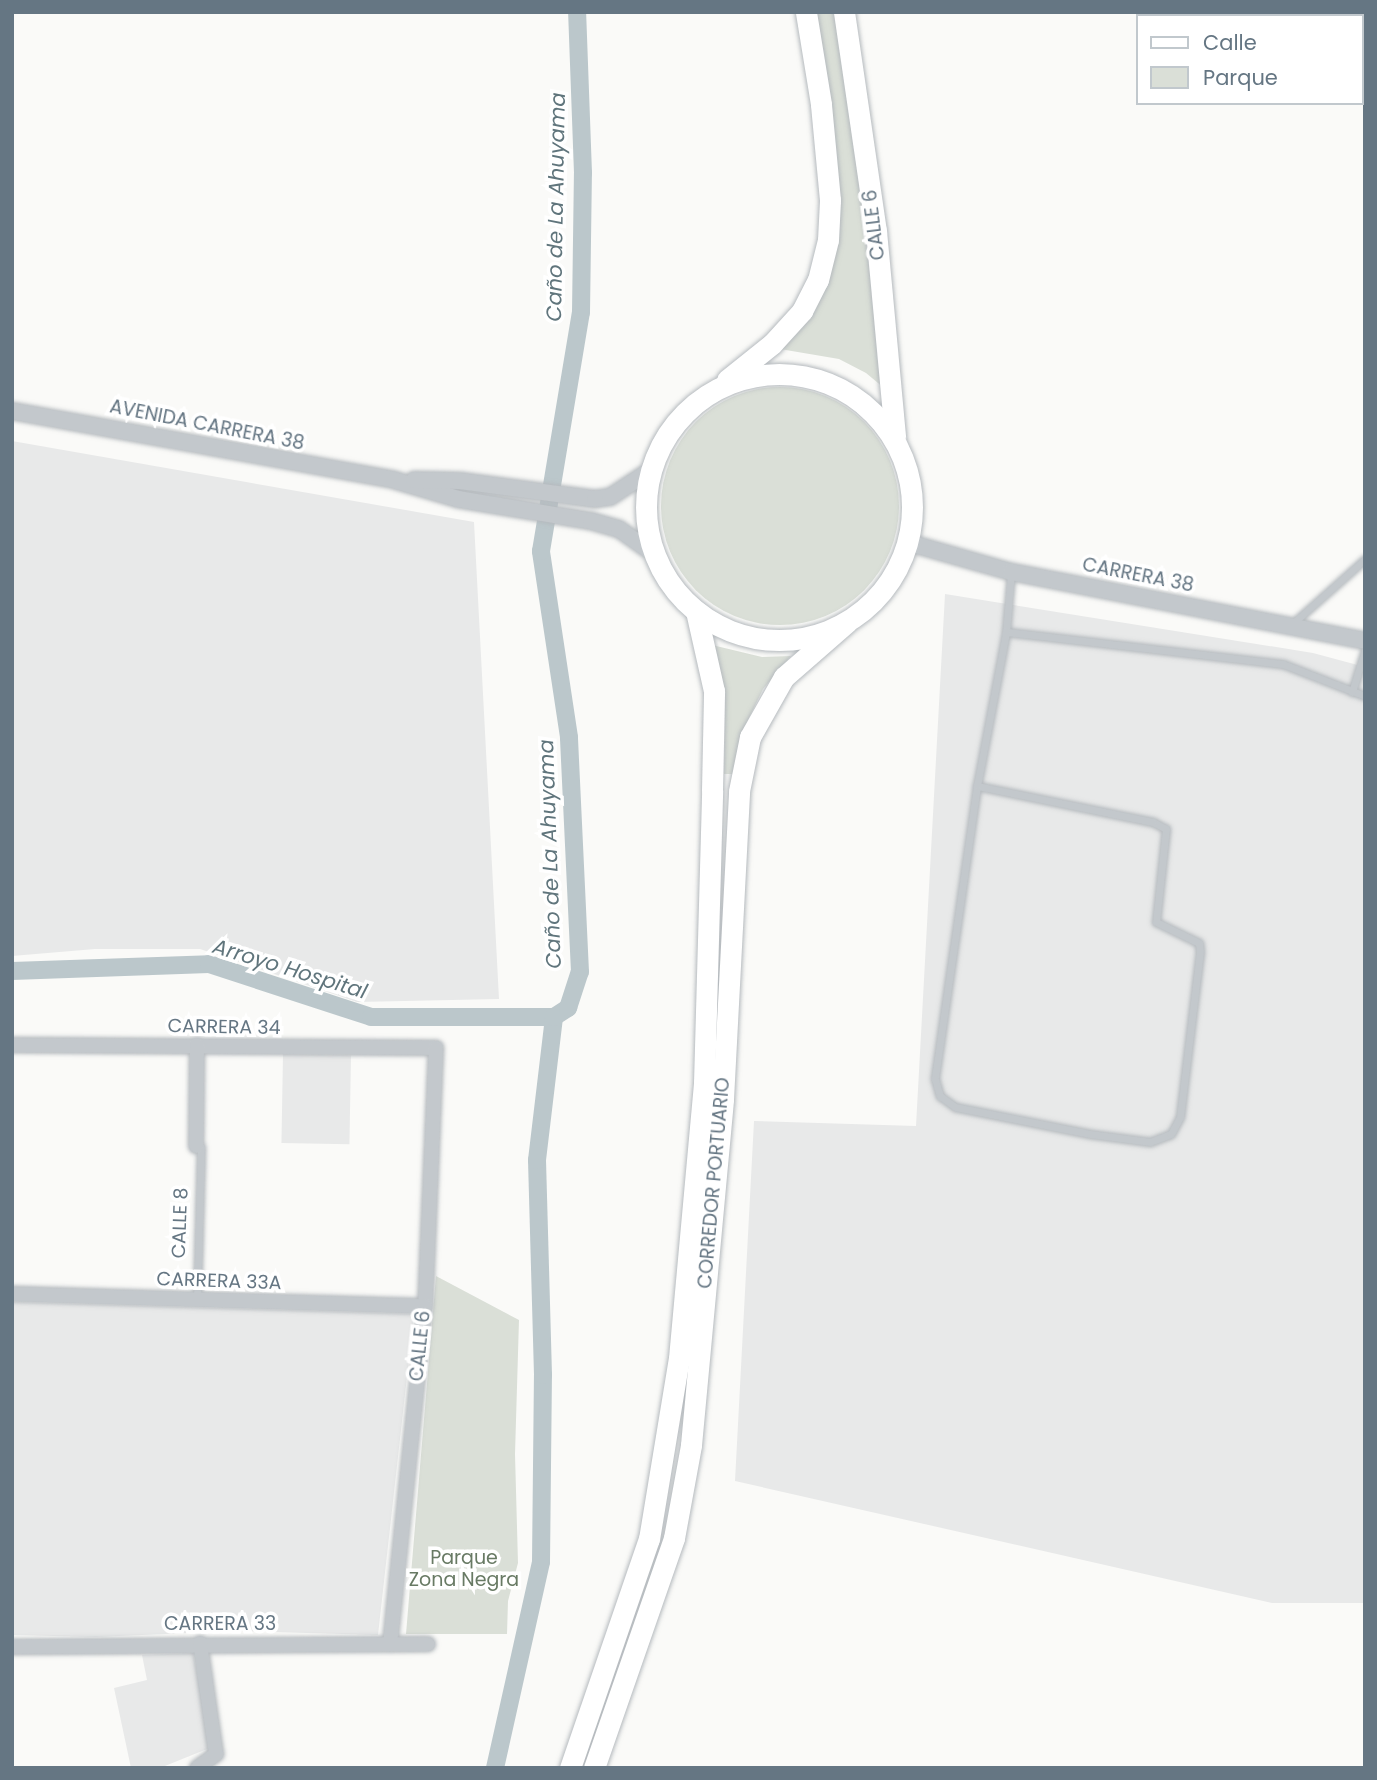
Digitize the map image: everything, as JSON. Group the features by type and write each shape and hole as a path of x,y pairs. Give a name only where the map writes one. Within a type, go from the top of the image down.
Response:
{"main road":[{"name":"CALLE 6","path":"654,554 647,527 651,470 664,439 685,411 772,344 802,311 818,280 828,240 826,159 806,12"},
{"name":"CALLE 6","path":"844,12 876,231 895,440"},
{"path":"713,391 770,374 800,375 855,397 895,440"},
{"name":"CORREDOR PORTUARIO","path":"594,1768 674,1538 691,1445 723,1099 739,791 750,737 784,677 887,585 906,542 913,499 908,468 895,440"},
{"path":"654,554 679,594 696,611 733,631 785,640 816,635 847,622"},
{"name":"CORREDOR PORTUARIO","path":"570,1768 649,1539 679,1358 704,1083 712,790 713,691 696,611"}],"street":[{"name":"AVENIDA CARRERA 38","path":"12,411 394,480 484,504 576,519 619,529 654,554"},
{"name":"AVENIDA CARRERA 38","path":"394,480 487,485 576,499 610,497 651,470"},
{"name":"CARRERA 38","path":"906,542 1012,572 1365,641"},
{"name":"CARRERA 34","path":"12,1045 436,1048"},
{"name":"CALLE 8","path":"197,1045 199,1147"},
{"name":"CALLE 6","path":"390,1644 425,1306 436,1048"},
{"name":"CARRERA 33A","path":"12,1294 425,1306"},
{"name":"CARRERA 33","path":"12,1647 200,1643 428,1644"},
{"path":"197,1768 216,1754 215,1729 200,1643"}],"lane":[{"path":"1290,625 1365,559"},
{"path":"977,786 1153,822 1166,830 1156,922 1199,943 1200,953 1180,1117 1171,1133 1150,1142 955,1107 940,1096 935,1079 977,786 1006,632 1012,572"},
{"path":"1006,632 1283,664 1365,696"},
{"path":"1352,692 1365,650"},
{"name":"CALLE 8","path":"197,1300 199,1147"}],"shaded area":[{"path":"12,441 474,522 499,999 357,1002 200,949 95,949 12,956"},
{"path":"945,594 1313,653 1365,667 1365,1603 1272,1603 735,1481 754,1121 916,1126"},
{"path":"283,1054 351,1055 349,1144 281,1143"},
{"path":"12,1302 414,1314 378,1635 235,1631 96,1637 12,1635"},
{"path":"193,1653 212,1747 160,1768 131,1768 114,1688 147,1680 142,1655"}],"green space":[{"path":"816,12 838,12 884,388 866,373 839,359 780,349 811,317 833,262"},
{"path":"780,387 803,389 826,396 846,407 864,422 879,440 890,460 897,483 897,529 890,552 879,572 864,590 846,605 826,616 803,623 780,625 757,623 734,616 714,605 696,590 681,572 670,552 663,529 661,506 663,483 670,460 681,440 696,422 714,407 734,396 757,389"},
{"path":"712,645 762,657 791,656 763,689 748,720 733,774 724,774 725,705"},
{"name":"Parque Zona Negra","path":"436,1276 519,1320 515,1454 518,1563 508,1601 507,1634 406,1634"}],"waterway":[{"name":"Caño de La Ahuyama","path":"495,1768 541,1562 543,1375 537,1160 554,1017 568,1008 580,972 569,737 541,551 581,312 583,173 577,12"},
{"name":"Arroyo Hospital","path":"12,971 209,964 371,1017 554,1017"}]}
